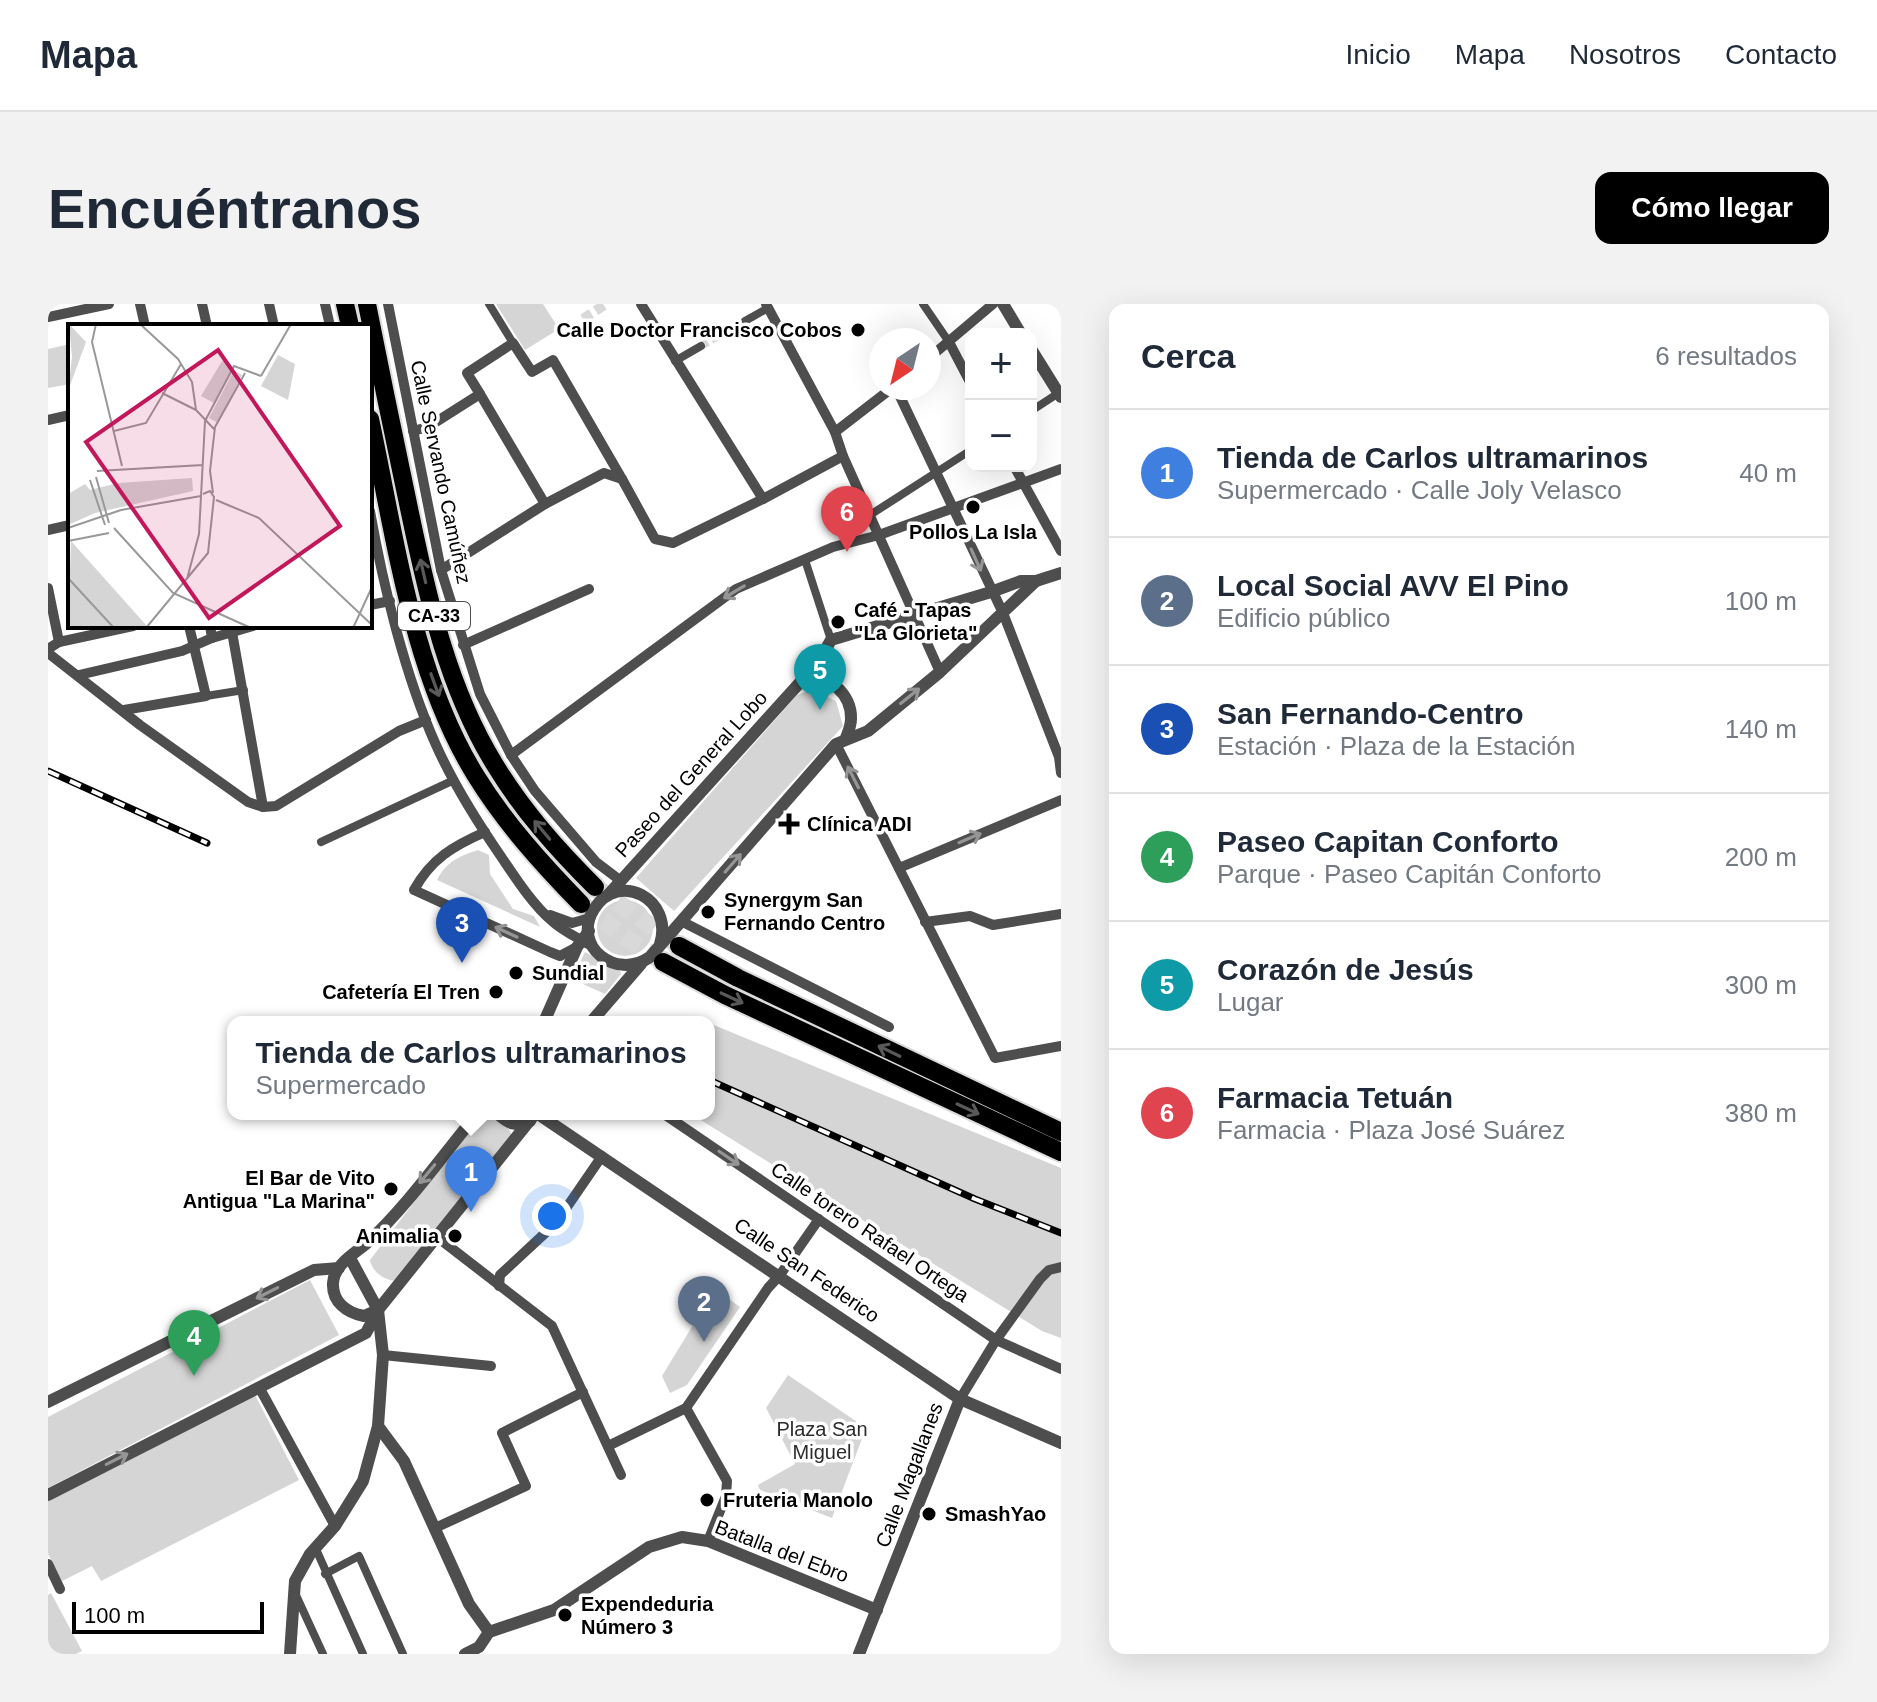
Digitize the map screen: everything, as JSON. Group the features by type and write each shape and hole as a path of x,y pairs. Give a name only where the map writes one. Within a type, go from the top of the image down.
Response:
{"highway":[{"path":"345,304 350,324"},
{"name":"CA-33","path":"367,304 371,324"},
{"name":"CA-33","path":"372,328 417,546 452,675 481,740 524,808 558,850 602,891"},
{"name":"CA-33","path":"372,428 411,609 450,725 475,774 506,820 541,863 584,928"},
{"path":"668,951 738,978 1061,1132"},
{"path":"668,951 725,995 1061,1152"}],"street":[{"path":"48,317 109,304"},
{"path":"140,304 145,324"},
{"path":"202,304 207,324"},
{"path":"269,304 274,324"},
{"path":"325,304 330,324"},
{"name":"Calle Servando Camúñez","path":"388,304 441,570 484,704 511,755 556,818 596,862 621,881"},
{"path":"489,304 532,372 553,360 655,539 673,543 843,456"},
{"path":"641,304 763,499"},
{"path":"923,304 965,373"},
{"path":"941,348 993,304"},
{"path":"1003,304 1017,328"},
{"path":"745,321 767,306 835,432 940,672"},
{"path":"513,343 467,373 545,504"},
{"path":"675,361 701,346"},
{"path":"1037,358 1060,394 1037,407"},
{"path":"413,431 428,427 480,394"},
{"path":"835,432 878,400"},
{"path":"900,400 938,471 1003,613 1060,757 1061,773"},
{"path":"48,420 68,415"},
{"path":"870,515 965,454"},
{"path":"511,755 736,589 833,547 879,535 1061,469"},
{"path":"1017,472 1061,551"},
{"path":"441,570 545,504 604,473 622,479"},
{"path":"48,530 68,525"},
{"path":"373,542 426,720 454,780 509,867 545,912 561,929 584,928"},
{"path":"805,560 831,640 1021,581 1036,581 1061,573"},
{"path":"841,741 868,731 940,672 1036,581"},
{"path":"48,588 59,642"},
{"path":"463,645 589,589"},
{"path":"372,605 390,601"},
{"path":"124,628 59,642 48,651 140,725 248,802 263,807 276,806 399,731 426,720"},
{"path":"190,628 206,696"},
{"path":"210,628 212,638"},
{"path":"79,675 182,651 246,628"},
{"path":"232,632 263,807"},
{"name":"Paseo del General Lobo","path":"602,891 621,881 819,661 831,640"},
{"path":"545,912 584,928 595,949 604,958 619,965 643,962 668,951 681,921 841,741 851,720 843,694 822,678 804,678"},
{"path":"124,710 244,690"},
{"path":"841,741 925,922 995,1058 1061,1046"},
{"path":"321,842 454,780"},
{"path":"899,868 1061,800"},
{"path":"485,832 442,854 423,874 414,890 560,956 584,928"},
{"path":"547,1016 602,891 633,892 648,899 662,919 668,951"},
{"path":"925,922 970,916 993,925 1061,914"},
{"path":"681,921 889,1027"},
{"path":"596,1016 643,962"},
{"path":"378,1310 364,1316 347,1311 341,1305 333,1282 339,1268 377,1233 472,1120"},
{"path":"506,1120 520,1125 528,1120"},
{"path":"48,1495 366,1333 378,1310 532,1120"},
{"name":"Calle San Federico","path":"542,1120 602,1156 960,1399 1061,1443"},
{"name":"Calle torero Rafael Ortega","path":"673,1120 996,1340 1061,1369"},
{"path":"500,1281 556,1223 602,1156"},
{"path":"608,1446 686,1408 819,1219"},
{"path":"437,1237 500,1281 552,1326 621,1475"},
{"path":"290,1654 294,1590 302,1567 315,1547 335,1526 368,1471 378,1426 383,1355 378,1310 350,1258"},
{"path":"960,1399 996,1340 1040,1279 1049,1270 1061,1267"},
{"path":"48,1402 314,1270 339,1268"},
{"path":"383,1355 491,1366"},
{"path":"259,1387 335,1526"},
{"path":"435,1528 526,1486 502,1433 583,1392"},
{"name":"Calle Magallanes","path":"859,1654 960,1399"},
{"path":"686,1408 727,1481 726,1496 708,1541"},
{"path":"378,1426 404,1461 469,1604 489,1632"},
{"name":"Batalla del Ebro","path":"465,1654 479,1647 489,1632 554,1610 649,1547 682,1537 708,1541 877,1610"},
{"path":"315,1547 363,1654"},
{"path":"325,1574 359,1556 403,1654"},
{"path":"48,1564 55,1587"},
{"path":"294,1590 323,1654"}],"green space":[{"path":"496,304 543,304 559,329 525,350"},
{"path":"68,344 68,384 48,388 48,349"},
{"path":"808,691 836,701 843,726 674,911 636,878 797,695"},
{"path":"478,850 489,855 490,874 513,909 534,916 540,927 437,880 454,860"},
{"path":"625,900 645,908 653,928 645,948 625,956 605,948 597,928 605,908"},
{"path":"585,952 620,971 621,974 605,994 572,979"},
{"path":"715,1025 1061,1168 1061,1338 1042,1331 701,1120 715,1120"},
{"path":"476,1120 498,1120 508,1128 512,1136 397,1281 376,1272 370,1260"},
{"path":"310,1280 339,1335 48,1488 48,1417"},
{"path":"715,1289 740,1307 687,1385 670,1393 662,1376"},
{"name":"Plaza San Miguel","path":"788,1375 866,1428 832,1518 760,1490 758,1485 795,1464 766,1408"},
{"path":"255,1395 299,1480 101,1581 92,1566 62,1581 48,1554 48,1501"},
{"path":"51,1593 82,1651 76,1654 48,1654 48,1595"}],"tunnel":[{"path":"583,319 606,304"},
{"path":"701,346 745,321"},
{"path":"595,887 677,944"},
{"path":"581,904 663,962"}],"railway":[{"path":"48,771 207,843"},
{"path":"715,1083 975,1199 1061,1233"}],"place":[{"name":"Calle Doctor Francisco Cobos","path":"858,330"},
{"name":"Pollos La Isla","path":"973,507"},
{"name":"Farmacia Tetuán","path":"847,552"},
{"name":"Café - Tapas \"La Glorieta\"","path":"838,622"},
{"name":"Corazón de Jesús","path":"820,710"},
{"name":"Clínica ADI","path":"789,824"},
{"name":"Synergym San Fernando Centro","path":"708,912"},
{"name":"San Fernando-Centro","path":"462,963"},
{"name":"Sundial","path":"516,973"},
{"name":"Cafetería El Tren","path":"496,992"},
{"name":"El Bar de Vito Antigua \"La Marina\"","path":"391,1189"},
{"name":"Tienda de Carlos ultramarinos","path":"471,1212"},
{"name":"Animalia","path":"455,1236"},
{"name":"Local Social AVV El Pino","path":"704,1342"},
{"name":"Paseo Capitan Conforto","path":"194,1376"},
{"name":"Fruteria Manolo","path":"707,1500"},
{"name":"SmashYao","path":"929,1514"},
{"name":"Expendeduria Número 3","path":"565,1615"}]}
